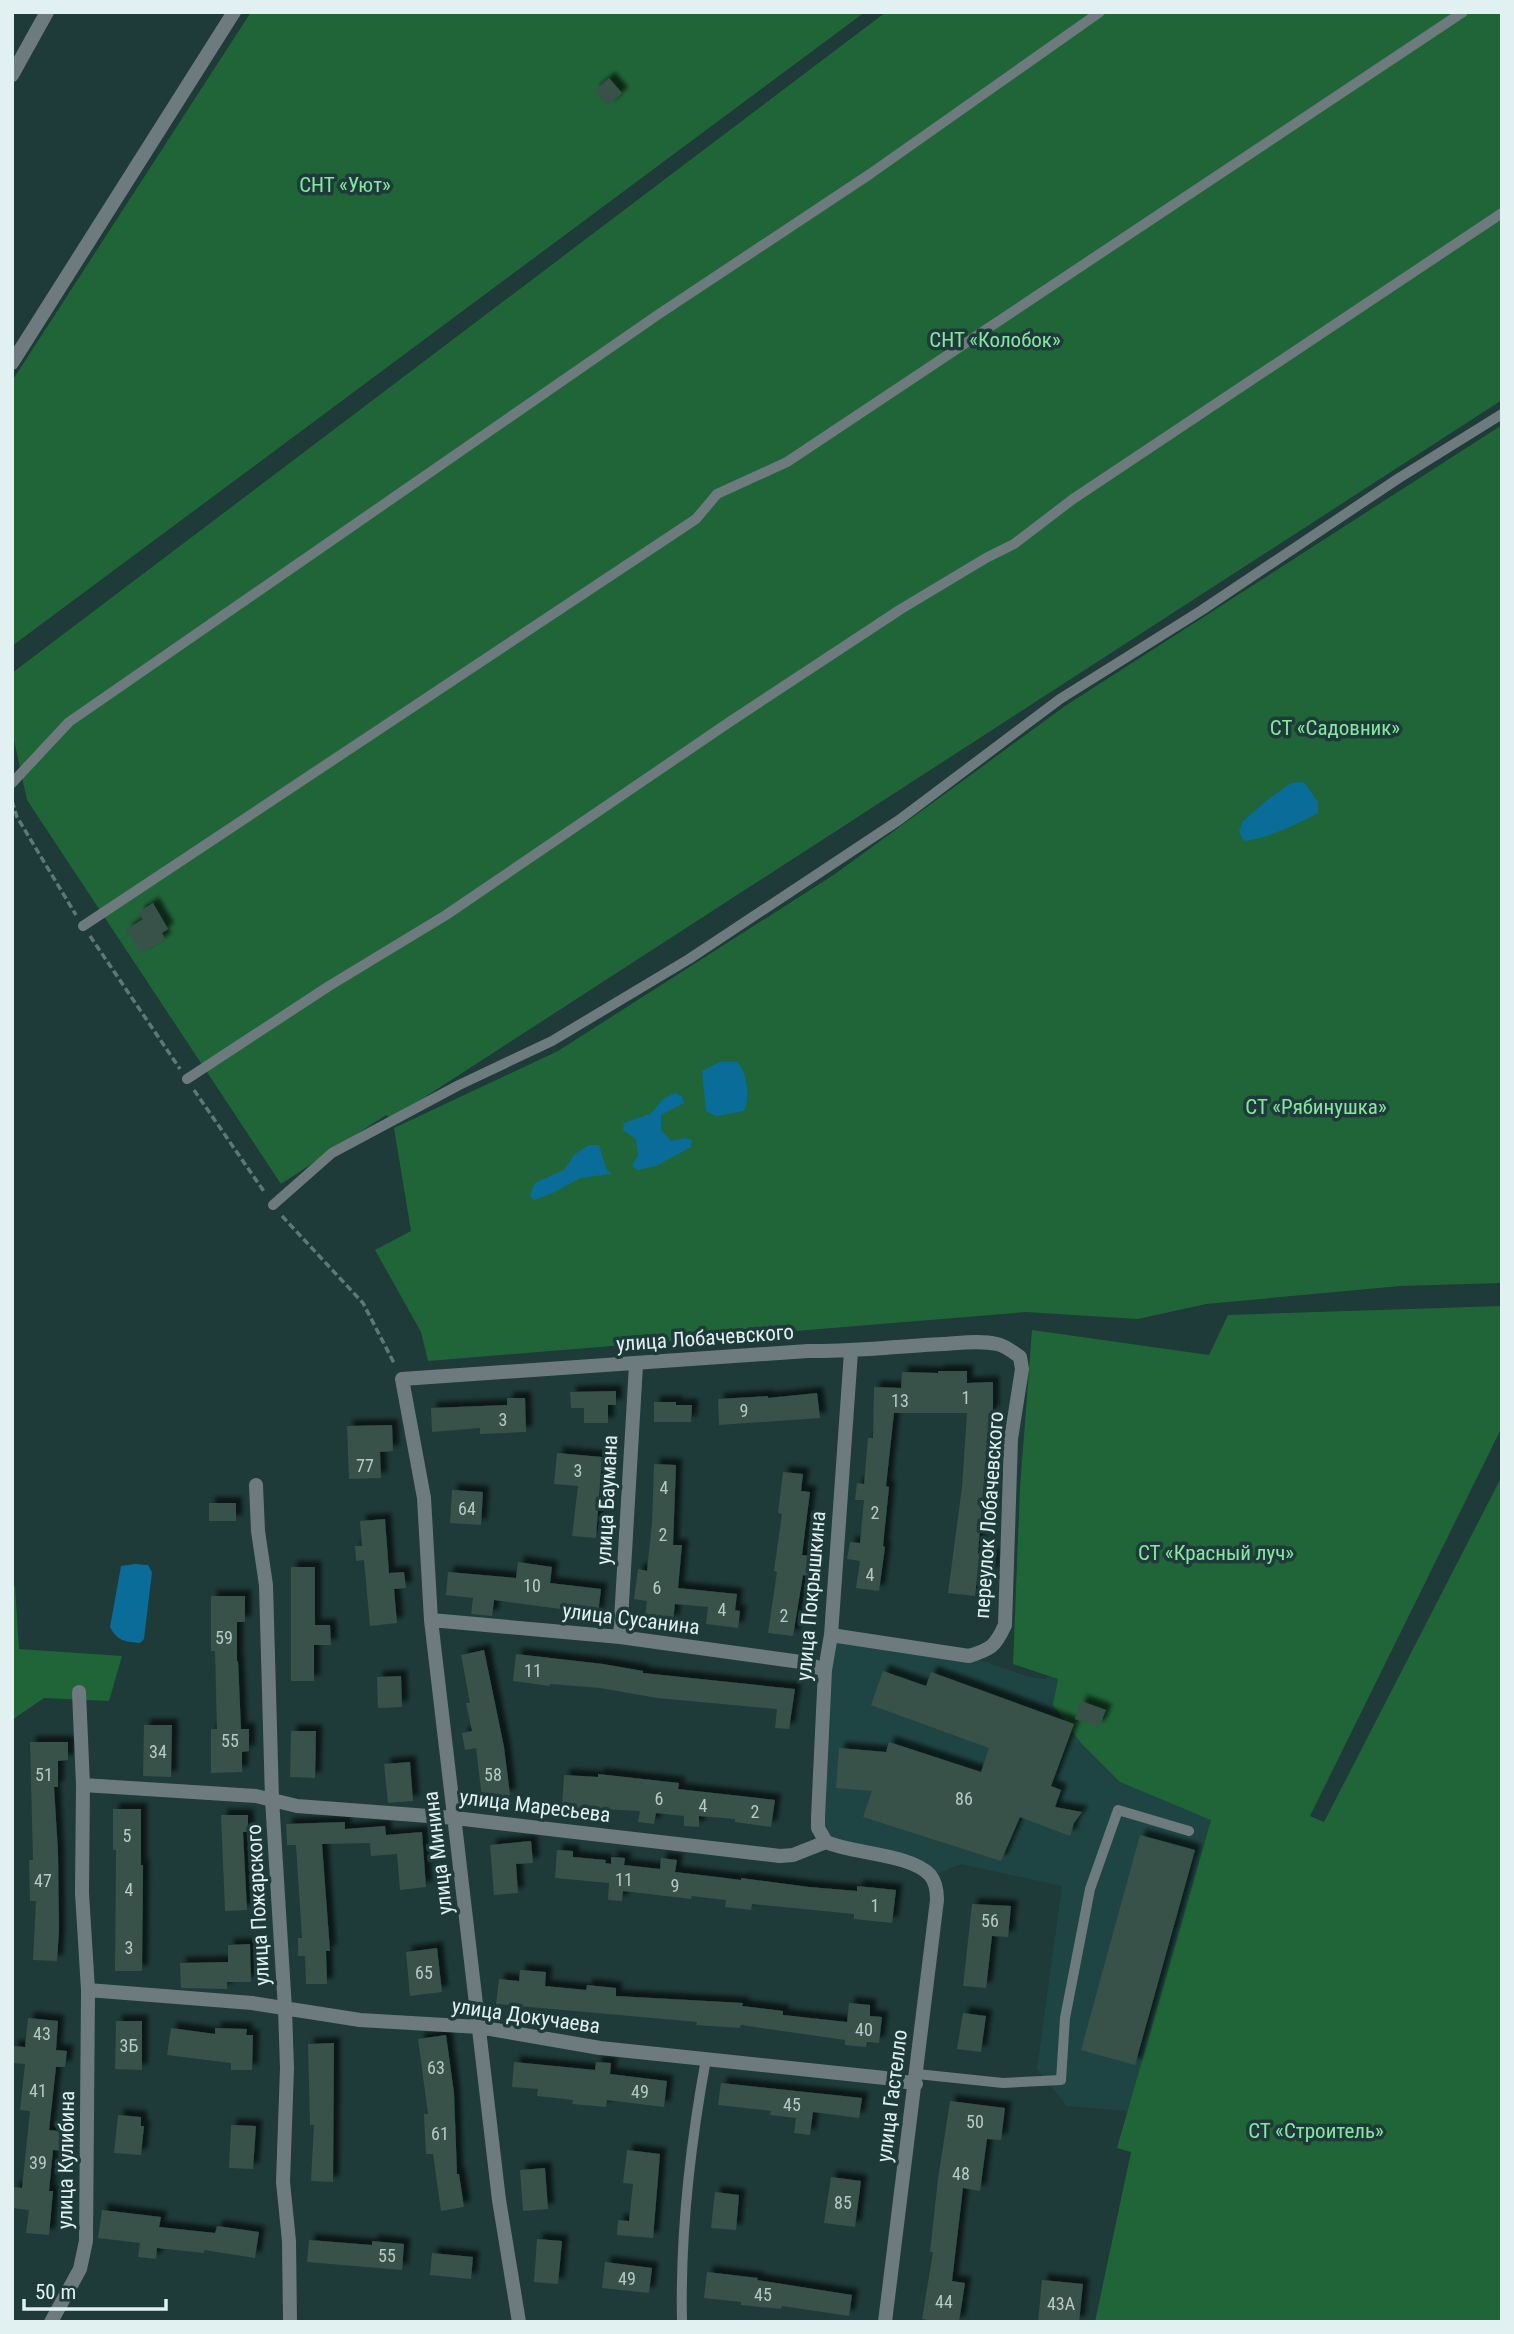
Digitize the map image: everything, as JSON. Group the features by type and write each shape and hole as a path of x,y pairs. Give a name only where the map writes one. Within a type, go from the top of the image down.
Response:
{"street":[{"path":"12,75 47,12"},
{"path":"12,363 234,12"},
{"name":"улица Лобачевского","path":"402,1379 976,1342 998,1344 1010,1349"},
{"name":"переулок Лобачевского","path":"831,1635 969,1656 987,1650 997,1643 1005,1625 1011,1439 1022,1369 1020,1357 1010,1349"},
{"name":"улица Покрышкина","path":"826,1842 818,1828 825,1670 831,1635 851,1352"},
{"name":"улица Баумана","path":"620,1637 636,1365"},
{"name":"улица Минина","path":"402,1379 424,1498 431,1620 499,2200 519,2322"},
{"name":"улица Пожарского","path":"256,1485 258,1531 266,1586 272,1799 285,2009 287,2068 283,2182 289,2241 290,2322"},
{"name":"улица Сусанина","path":"431,1620 620,1637 801,1661 825,1670"},
{"path":"79,1692 83,1785"},
{"name":"улица Маресьева","path":"83,1785 256,1796 297,1806 455,1818 780,1856 793,1855 826,1842"},
{"name":"улица Кулибина","path":"51,2322 80,2269 86,2241 88,1990 82,1893 83,1785"},
{"name":"улица Гастелло","path":"826,1842 842,1849 907,1861 931,1876 936,1887 937,1900 885,2322"},
{"name":"улица Докучаева","path":"88,1990 252,2003 360,2020 479,2026 600,2048 916,2079"}],"lane":[{"path":"12,783 69,722 659,314 881,166 1100,12"},
{"path":"83,926 696,519 718,494 787,462 1463,12"},
{"path":"187,1079 329,986 446,915 889,617 1013,544 1073,499 1502,213"},
{"path":"273,1205 332,1153 459,1085 552,1041 689,959 899,820 1060,699 1202,610 1399,478 1502,414"},
{"path":"916,2079 1003,2083 1061,2080 1065,2018 1090,1889 1118,1810 1189,1831"},
{"path":"682,2322 681,2273 692,2139 706,2059"}],"path":[{"path":"180,1068 273,1205 363,1303 402,1379"}],"shaded area":[{"path":"831,1635 969,1656 1029,1677 1045,1679 1049,1676 1058,1679 1120,1782 1211,1819 1128,2111 1067,2106 1037,2069 1062,1886 961,1864 931,1876 826,1842 818,1817"}],"green space":[{"name":"СНТ «Уют»","path":"251,12 865,12 12,646 12,381"},
{"name":"СНТ «Колобок»","path":"886,12 1502,12 1502,400 391,1119 386,1115 281,1184 27,800 12,731 12,673"},
{"path":"1502,425 1502,1283 1400,1286 1206,1304 1138,1319 1026,1312 428,1361 421,1332 375,1250 411,1231 394,1128 558,1051 835,874 1065,706"},
{"path":"1502,1306 1502,1427 1310,1816 1324,1822 1502,1476 1502,2322 1095,2322 1131,2152 1117,2148 1211,1820 1120,1782 1081,1743 1053,1705 1058,1679 1013,1664 1020,1488 1032,1330 1209,1355 1228,1315"},
{"path":"12,1586 15,1586 19,1649 122,1656 109,1701 44,1698 12,1720"}],"water":[{"path":"1304,782 1318,802 1318,813 1264,837 1244,841 1239,831 1243,821 1291,783"},
{"path":"720,1062 737,1062 744,1073 747,1093 744,1111 716,1116 706,1111 702,1071"},
{"path":"674,1093 682,1096 684,1103 661,1115 661,1130 671,1141 685,1138 692,1140 691,1147 656,1166 637,1170 632,1165 638,1156 636,1139 623,1130 624,1123 650,1114 662,1100"},
{"path":"589,1145 599,1145 606,1168 611,1174 580,1178 534,1200 530,1196 535,1183 564,1170 575,1154"},
{"path":"148,1565 152,1572 144,1639 140,1643 122,1640 110,1627 121,1566"}],"building":[{"path":"609,78 622,93 608,106 594,91"},
{"path":"153,903 168,929 162,933 165,939 141,954 126,930 143,919 138,913"},
{"path":"967,1371 967,1383 993,1382 993,1412 990,1412 978,1553 994,1555 992,1573 978,1571 975,1596 948,1593 962,1487 967,1413 894,1413 886,1486 889,1487 885,1547 879,1591 856,1588 860,1561 847,1559 850,1542 860,1543 864,1500 855,1500 857,1483 864,1484 868,1438 873,1438 874,1387 901,1388 902,1372"},
{"path":"616,1391 616,1405 608,1405 608,1423 584,1423 584,1408 571,1408 570,1392"},
{"path":"817,1393 820,1418 719,1425 718,1399"},
{"path":"507,1398 525,1398 526,1432 480,1434 480,1428 432,1432 431,1408 507,1405"},
{"path":"654,1402 692,1405 691,1422 654,1422"},
{"path":"392,1425 393,1451 380,1452 381,1478 349,1479 347,1426"},
{"path":"557,1453 602,1457 596,1538 572,1536 578,1486 554,1484"},
{"path":"654,1464 676,1465 673,1545 682,1545 678,1588 737,1594 735,1610 740,1611 738,1628 706,1624 708,1607 675,1604 673,1621 645,1617 647,1601 634,1599 638,1569 647,1571"},
{"path":"783,1472 803,1474 801,1491 810,1492 802,1555 811,1556 808,1576 803,1575 793,1636 768,1633 777,1572 774,1571 782,1514 778,1513"},
{"path":"452,1490 483,1492 481,1525 450,1523"},
{"path":"209,1503 236,1503 236,1521 209,1521"},
{"path":"385,1519 389,1573 404,1572 406,1588 394,1589 397,1623 370,1626 364,1560 356,1561 355,1546 362,1546 360,1521"},
{"path":"518,1562 552,1567 550,1583 601,1589 598,1614 494,1600 492,1616 471,1614 473,1598 446,1595 448,1572 516,1578"},
{"path":"291,1567 315,1567 315,1625 330,1625 331,1645 314,1645 314,1681 291,1681"},
{"path":"211,1596 245,1596 245,1622 237,1622 241,1729 249,1729 249,1751 242,1752 242,1772 211,1773 211,1729 217,1729 215,1651 211,1651"},
{"path":"484,1650 504,1747 510,1795 482,1798 476,1748 465,1750 462,1733 472,1731 461,1655"},
{"path":"516,1654 603,1664 643,1673 795,1689 789,1729 775,1728 777,1709 657,1698 600,1688 513,1681"},
{"path":"883,1671 926,1686 931,1672 1074,1724 1051,1786 1061,1790 1055,1807 1082,1812 1074,1823 1070,1836 1020,1817 1001,1861 863,1817 872,1791 836,1788 839,1748 886,1752 889,1742 981,1772 989,1748 871,1705"},
{"path":"401,1676 402,1707 378,1708 377,1677"},
{"path":"1081,1701 1106,1710 1099,1727 1075,1719"},
{"path":"144,1725 172,1725 171,1777 143,1776"},
{"path":"291,1731 316,1731 315,1778 290,1777"},
{"path":"30,1742 68,1742 68,1760 58,1761 58,1787 54,1787 58,1852 57,1961 33,1960 36,1901 30,1901 29,1860 33,1860"},
{"path":"410,1762 413,1801 388,1803 384,1764"},
{"path":"598,1774 679,1783 678,1789 775,1800 771,1827 735,1822 735,1819 699,1816 699,1827 684,1826 684,1816 656,1813 654,1824 638,1822 640,1811 562,1807 564,1775 598,1777"},
{"path":"113,1809 141,1809 142,1971 115,1971 116,1850 113,1850"},
{"path":"221,1815 248,1815 248,1832 243,1832 247,1910 225,1911"},
{"path":"345,1822 345,1829 385,1826 386,1835 422,1832 426,1887 400,1890 397,1854 371,1856 370,1843 322,1844 330,1951 326,1951 327,1984 306,1984 305,1956 298,1956 298,1938 302,1938 296,1845 287,1845 286,1824"},
{"path":"1140,1835 1195,1850 1135,2065 1081,2050"},
{"path":"531,1841 533,1863 516,1864 518,1893 494,1895 490,1845"},
{"path":"557,1850 573,1851 573,1857 606,1860 605,1863 611,1864 611,1857 625,1858 624,1865 660,1869 661,1858 677,1860 675,1872 741,1880 857,1891 857,1886 896,1890 892,1923 854,1919 854,1914 752,1904 751,1910 725,1907 726,1900 692,1896 691,1899 623,1891 622,1901 608,1900 609,1883 555,1878"},
{"path":"972,1904 1011,1906 1008,1937 992,1936 986,1988 963,1986"},
{"path":"250,1944 251,1982 227,1982 227,1989 181,1988 180,1963 228,1962 228,1945"},
{"path":"437,1948 442,1992 410,1996 406,1952"},
{"path":"520,1970 546,1972 545,1986 586,1990 587,1985 616,1988 616,1996 743,2003 742,2006 783,2011 783,2015 847,2022 849,2003 870,2005 870,2016 882,2017 879,2043 867,2042 866,2047 845,2045 845,2040 741,2025 740,2028 696,2025 697,2022 496,2004 499,1979 519,1981"},
{"path":"963,2013 986,2016 981,2052 957,2049"},
{"path":"28,2018 58,2021 56,2050 67,2051 65,2067 56,2067 49,2130 68,2132 66,2151 53,2150 49,2235 26,2233 29,2210 12,2208 14,2187 22,2188 30,2111 20,2110 25,2064 12,2063 12,2046 25,2047"},
{"path":"116,2021 142,2021 142,2070 115,2069"},
{"path":"171,2028 215,2034 215,2028 247,2029 246,2035 253,2035 252,2070 231,2070 231,2063 167,2055"},
{"path":"446,2035 454,2093 457,2174 464,2207 441,2211 433,2154 426,2154 424,2114 428,2114 418,2039"},
{"path":"334,2043 333,2182 311,2181 314,2125 310,2125 308,2044"},
{"path":"514,2062 595,2070 596,2062 611,2063 610,2074 667,2081 664,2107 607,2100 606,2107 572,2104 573,2100 537,2096 538,2089 512,2087"},
{"path":"721,2083 862,2098 859,2118 813,2112 810,2135 794,2133 796,2118 770,2115 771,2111 718,2105"},
{"path":"950,2101 1005,2108 1001,2140 987,2139 980,2191 963,2188 952,2281 965,2283 959,2322 940,2322 922,2319 933,2252 930,2252 938,2179"},
{"path":"118,2115 141,2117 141,2126 144,2126 141,2155 114,2153"},
{"path":"231,2125 256,2126 253,2169 229,2168"},
{"path":"627,2150 660,2154 653,2238 617,2235 618,2220 629,2221 633,2184 623,2183"},
{"path":"545,2168 548,2209 523,2211 520,2170"},
{"path":"831,2177 861,2181 855,2227 824,2223"},
{"path":"715,2192 739,2195 736,2230 711,2228"},
{"path":"102,2210 161,2217 159,2227 215,2233 217,2226 259,2232 255,2258 204,2250 204,2253 157,2248 156,2259 138,2257 140,2243 98,2238"},
{"path":"537,2239 562,2241 558,2284 534,2282"},
{"path":"309,2240 372,2245 372,2241 404,2244 402,2270 307,2262"},
{"path":"432,2253 473,2257 471,2279 430,2275"},
{"path":"605,2262 652,2268 649,2293 602,2288"},
{"path":"707,2272 852,2295 849,2316 782,2306 781,2309 741,2305 741,2302 704,2298"},
{"path":"1042,2280 1083,2284 1079,2322 1038,2322"}],"park label":[{"name":"СТ «Садовник»","path":"1335,728"},
{"name":"СТ «Рябинушка»","path":"1316,1107"},
{"name":"СТ «Красный луч»","path":"1216,1553"},
{"name":"СТ «Строитель»","path":"1316,2131"}]}
